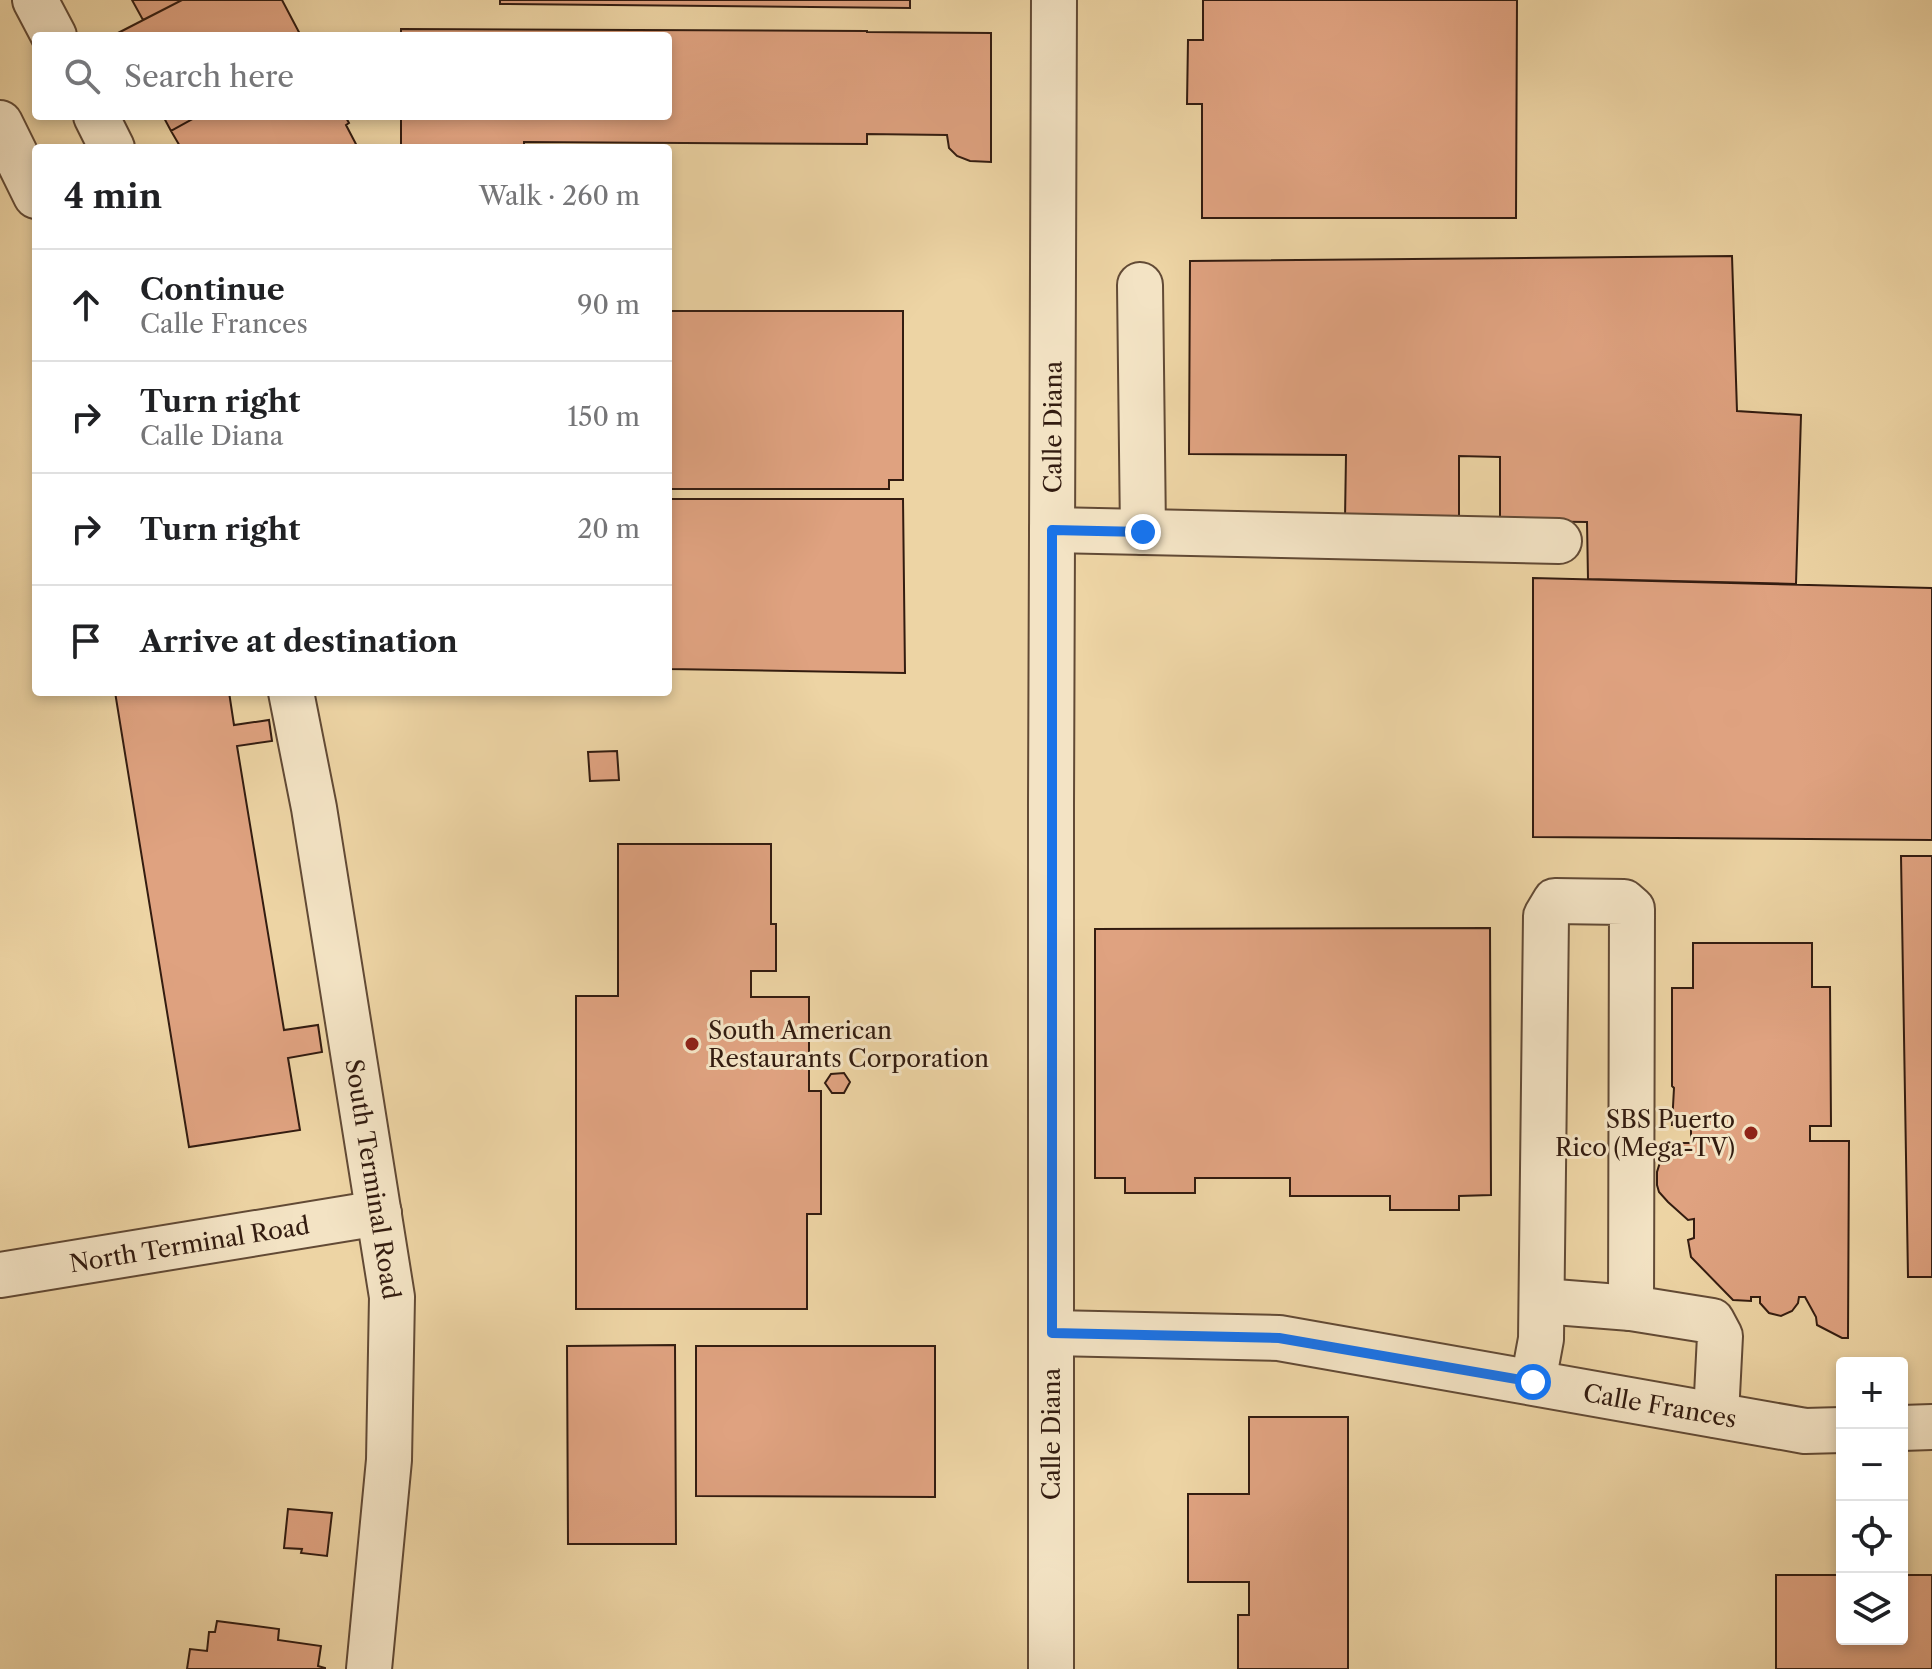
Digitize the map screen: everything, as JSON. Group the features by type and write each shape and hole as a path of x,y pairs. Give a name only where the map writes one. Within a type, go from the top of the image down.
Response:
{"street":[{"path":"35,0 52,32"},
{"name":"Calle Diana","path":"1051,1669 1054,0"},
{"path":"98,120 110,144"},
{"path":"0,123 32,188"},
{"path":"1140,285 1143,532"},
{"path":"1052,530 1559,541"},
{"name":"South Terminal Road","path":"292,696 314,808 392,1297 389,1460 369,1669"},
{"path":"1533,1382 1541,1339 1546,916 1555,901 1624,902 1632,909 1631,1308"},
{"name":"North Terminal Road","path":"0,1275 379,1213"},
{"path":"1542,1301 1631,1308 1712,1321 1720,1336 1716,1415"},
{"name":"Calle Frances","path":"1052,1333 1279,1338 1805,1431 1836,1430"},
{"path":"1908,1428 1932,1427"}],"building":[{"path":"132,0 182,0 143,20"},
{"path":"182,0 282,0 299,32 120,32"},
{"path":"500,0 910,0 910,8 500,4"},
{"path":"1203,0 1517,0 1516,218 1202,218 1202,104 1187,104 1188,40 1203,40"},
{"path":"401,29 991,33 991,162 970,161 957,156 949,148 947,135 867,134 867,144 401,144 401,120 672,120 672,32 401,32"},
{"path":"165,120 191,120 171,131"},
{"path":"191,120 347,120 349,123 346,125 356,144 179,144 171,131"},
{"path":"1732,256 1737,411 1801,415 1796,584 1588,579 1587,522 1500,521 1500,457 1459,456 1459,520 1345,519 1346,455 1189,454 1190,261"},
{"path":"672,311 903,311 903,480 889,480 889,489 672,489"},
{"path":"672,499 903,499 905,673 672,669"},
{"path":"1533,578 1932,588 1932,840 1533,837"},
{"path":"116,696 230,696 234,725 269,720 272,741 237,746 284,1030 318,1025 322,1052 288,1058 300,1130 189,1147"},
{"path":"617,751 619,780 590,781 588,752"},
{"name":"South American Restaurants Corporation","path":"618,844 771,844 771,924 776,924 776,971 751,971 751,997 809,997 809,1091 821,1091 821,1214 807,1214 807,1309 576,1309 576,996 618,996"},
{"path":"1901,856 1932,856 1932,1277 1908,1277"},
{"path":"1490,928 1491,1195 1459,1196 1459,1210 1390,1210 1390,1196 1290,1196 1290,1178 1195,1178 1195,1193 1125,1193 1125,1178 1095,1178 1095,929"},
{"name":"SBS Puerto Rico (Mega-TV)","path":"1693,943 1812,943 1812,987 1830,987 1831,1126 1810,1126 1810,1141 1849,1141 1848,1338 1817,1325 1805,1297 1799,1297 1792,1311 1781,1316 1769,1313 1760,1303 1760,1297 1751,1297 1751,1301 1733,1300 1691,1257 1688,1240 1694,1238 1694,1219 1688,1220 1659,1192 1657,1172 1661,1159 1681,1143 1691,1143 1691,1125 1672,1125 1672,988 1693,988"},
{"path":"844,1073 850,1082 844,1093 832,1093 825,1083 831,1074"},
{"path":"675,1345 676,1544 568,1544 567,1346"},
{"path":"696,1346 935,1346 935,1497 696,1496"},
{"path":"1249,1417 1348,1417 1348,1669 1238,1669 1238,1615 1249,1615 1249,1582 1188,1582 1188,1494 1249,1494"},
{"path":"288,1509 332,1513 327,1556 284,1548"},
{"path":"1776,1575 1836,1575 1836,1645 1908,1645 1908,1575 1932,1575 1932,1669 1776,1669"},
{"path":"217,1621 279,1629 278,1640 321,1646 318,1666 325,1669 187,1669 190,1649 207,1651 209,1632 215,1632"}],"place":[{"name":"South American Restaurants Corporation","path":"692,1044"},
{"name":"SBS Puerto Rico (Mega-TV)","path":"1751,1133"}],"route":[{"path":"1143,532 1052,530 1052,1333 1279,1338 1533,1382"}]}
